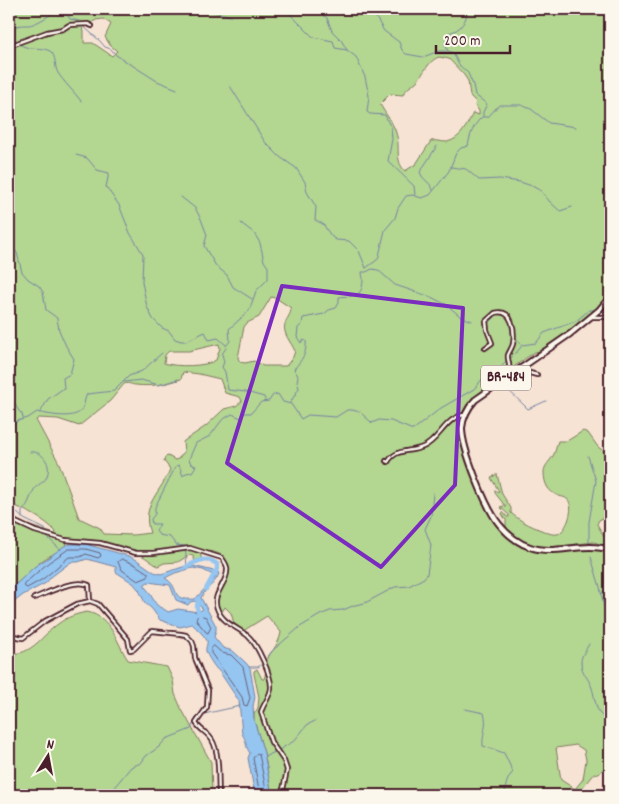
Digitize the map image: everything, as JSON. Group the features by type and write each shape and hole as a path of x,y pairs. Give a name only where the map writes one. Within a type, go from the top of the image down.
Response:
{"main road":[{"name":"BR-484","path":"465,415 475,400 591,317 610,297"},
{"path":"465,415 462,428 463,435 474,472 494,516 512,537 525,545 537,549 554,550 593,546 610,550"}],"street":[{"path":"9,46 47,32 63,29 69,25 88,24 92,26"},
{"path":"486,348 492,343 486,321 495,313 504,313 512,321 513,344 507,356 510,367 501,381"},
{"path":"591,317 610,317"},
{"path":"501,381 514,381 526,372 537,375"},
{"path":"386,461 388,462 392,455 397,453 430,444 456,417 465,415"},
{"path":"9,519 35,531 65,540 100,543 136,554 186,548 196,549 222,558 227,568 216,606 220,616 256,644 270,678 271,690 260,712 271,742 284,761 287,770 282,795"},
{"path":"34,598 68,585 82,583 89,585 90,601"},
{"path":"9,635 23,638 45,621 77,604 90,601 98,604 128,639 130,650 134,649 152,631 186,635 192,640 194,658 208,690 207,707 197,719 197,724 215,746 218,763 219,795"}],"highlighted area":[{"path":"282,286 463,308 455,485 381,567 227,463"}],"green space":[{"path":"9,9 610,9 610,292 578,324 540,351 526,358 474,398 463,412 459,432 470,467 483,497 500,528 509,537 528,548 538,551 590,549 610,552 610,770 603,769 599,774 594,773 582,788 580,795 272,795 264,753 254,720 259,697 254,671 257,669 262,679 264,679 268,657 277,644 281,632 267,616 243,631 235,627 231,613 225,607 220,615 216,603 229,570 226,560 215,552 205,552 200,553 202,560 195,561 193,556 189,555 178,562 164,563 158,566 141,555 114,545 94,541 64,539 66,545 64,547 43,560 9,589 9,516 27,525 55,534 56,532 40,519 9,503","holes":["103,19 111,24 105,37 117,51 112,56 93,43 84,43 84,31 82,29 96,20","439,57 449,59 464,75 468,81 470,96 476,102 475,105 479,115 473,113 463,131 456,138 447,142 431,141 416,164 405,171 399,158 395,129 380,104 390,94 403,95 417,81 432,61","271,297 276,298 291,308 284,327 295,351 286,366 263,366 254,361 240,362 238,358 244,327 247,323 259,317","219,344 220,348 216,360 205,364 183,366 164,363 165,355 169,351 189,351","183,372 199,374 220,379 225,393 240,397 242,401 236,406 224,409 206,426 184,441 184,452 178,459 165,457 164,461 170,469 150,506 148,514 150,533 133,535 104,534 100,528 79,518 59,463 36,420 39,418 58,419 79,426 110,401 124,384 141,386 164,384 181,379","576,745 584,750 586,760 583,779 575,789 561,780 556,748"]},
{"path":"583,431 588,433 598,447 605,452 610,462 609,501 605,517 599,520 597,524 605,538 610,541 610,548 594,542 543,548 520,540 506,528 506,520 502,514 503,512 507,517 509,515 500,507 506,507 495,493 495,490 499,491 491,478 497,474 502,494 514,516 529,525 549,533 560,533 571,511 569,502 566,498 555,494 547,487 544,470 554,454 558,441 567,441"},
{"path":"87,612 102,619 108,625 128,660 167,667 181,708 211,762 212,795 9,795 9,653 24,652 61,622 72,616"}],"water":[{"path":"69,544 85,544 129,556 154,572 161,574 189,565 218,572 217,578 201,598 216,626 214,637 223,648 233,651 250,668 255,697 253,706 254,720 264,753 272,795 255,795 248,758 250,753 242,734 239,701 208,655 205,637 192,624 180,627 160,620 145,603 139,590 133,583 116,572 116,567 87,559 71,562 46,583 23,595 9,606 9,589 35,566","holes":["193,568 203,570 215,576 215,578 195,599 181,598 165,578","148,582 170,585 176,600 188,605 190,602 195,601 203,609 198,612 178,609 168,612 155,603 145,587 145,584"]}],"waterway":[{"path":"9,29 35,23 57,9"},
{"path":"64,9 70,19 79,21"},
{"path":"202,9 231,16"},
{"path":"316,9 327,18 332,31 347,50"},
{"path":"371,9 384,31 399,42 406,54 423,57 439,51 447,51"},
{"path":"468,9 463,24 457,30 448,33 445,44 448,51 453,53 459,65 468,73 475,95 487,104 483,116"},
{"path":"288,12 313,37 333,41 335,48 347,50 356,57 365,77 369,96 367,112 385,115 391,126 392,139 388,161 414,186 415,195"},
{"path":"83,26 116,55 157,81 177,89"},
{"path":"9,34 17,42"},
{"path":"19,44 50,51 54,56 58,73 81,101"},
{"path":"230,86 265,142 280,157 296,168 305,182 307,192 316,207 315,220 323,224 336,240 349,241 359,251 366,268"},
{"path":"366,268 377,260 385,230 395,218 398,208 406,196 412,195 422,198 430,195 449,171 456,153 461,148 468,146 476,123 482,117 488,117 499,105 521,105 531,109 549,123 576,127"},
{"path":"9,107 13,113 15,128"},
{"path":"433,190 420,172 437,146"},
{"path":"76,155 87,158 97,170 109,173 106,187 119,205 130,233 143,254 142,282 147,307 153,319 162,328 169,331 175,339 186,341 205,332 209,340 218,338 226,345"},
{"path":"451,167 466,169 479,180 500,179 532,186 541,191 560,211 572,207"},
{"path":"181,197 195,208 201,219 207,235 204,246 216,266 227,275 233,287 252,299"},
{"path":"226,346 230,341 229,329 249,311 256,291 268,279 268,267 264,261 260,243 254,233 241,223"},
{"path":"9,242 17,253 22,272 28,279 39,286 43,292 46,310 57,318 59,330 74,359 70,374 63,378 64,388 48,399 40,413"},
{"path":"290,403 299,388 298,376 294,369 302,359 306,349 306,341 303,340 301,343 297,337 298,328 302,324 303,318 324,314 336,308 339,303 339,297 352,296 359,293 363,280 362,272 372,269 378,270 395,285 431,297 447,305 460,316 472,321"},
{"path":"510,359 522,345 536,343 544,333 576,321 589,310 597,310"},
{"path":"601,311 610,312"},
{"path":"490,322 498,314 504,315 509,320 511,333"},
{"path":"515,337 522,345"},
{"path":"226,348 222,354 224,362 222,367 225,372 228,390 246,392 264,397 265,400"},
{"path":"9,429 17,421 28,418 37,412 61,416 79,413 87,394 114,391 129,376 142,371 162,353"},
{"path":"187,566 185,546 176,545 170,537 159,535 156,531 160,524 152,524 151,519 155,514 155,507 176,466 179,465 183,476 186,473 192,472 196,466 191,464 189,459 196,443 210,436 222,420 232,414 241,418 244,413 251,413 261,402 269,401 273,395 278,394 283,402 291,404 301,419 308,415 336,417 347,410 352,410 360,412 372,423 379,420 391,421 413,430 441,408 474,389 484,377 498,371 507,360"},
{"path":"487,376 497,380"},
{"path":"124,382 141,380 159,385 178,379"},
{"path":"502,384 528,409 546,401"},
{"path":"9,397 13,400 23,418"},
{"path":"22,518 22,511 36,487 46,478 48,471 45,459 38,453 30,452"},
{"path":"588,456 596,481 589,522 589,544"},
{"path":"265,660 273,650 300,627 320,615 365,603 395,587 409,586 424,578 427,574 431,545 425,529 431,516 433,493"},
{"path":"9,506 24,519 45,529 46,533"},
{"path":"47,537 61,550"},
{"path":"591,557 600,587 607,622 610,624"},
{"path":"186,567 205,560 217,564 217,569 206,589"},
{"path":"602,594 610,583"},
{"path":"198,599 197,608 200,616"},
{"path":"589,644 582,657 581,666 591,684 601,716 610,721"},
{"path":"249,667 258,667 262,664"},
{"path":"204,714 240,706"},
{"path":"465,709 484,713 483,746 504,753 513,772 507,782 505,795"},
{"path":"116,788 116,785 131,767 141,763 146,756 159,747 166,739 191,729 196,718 199,716"},
{"path":"279,750 294,741 307,725 315,721"},
{"path":"264,757 275,752"}]}
